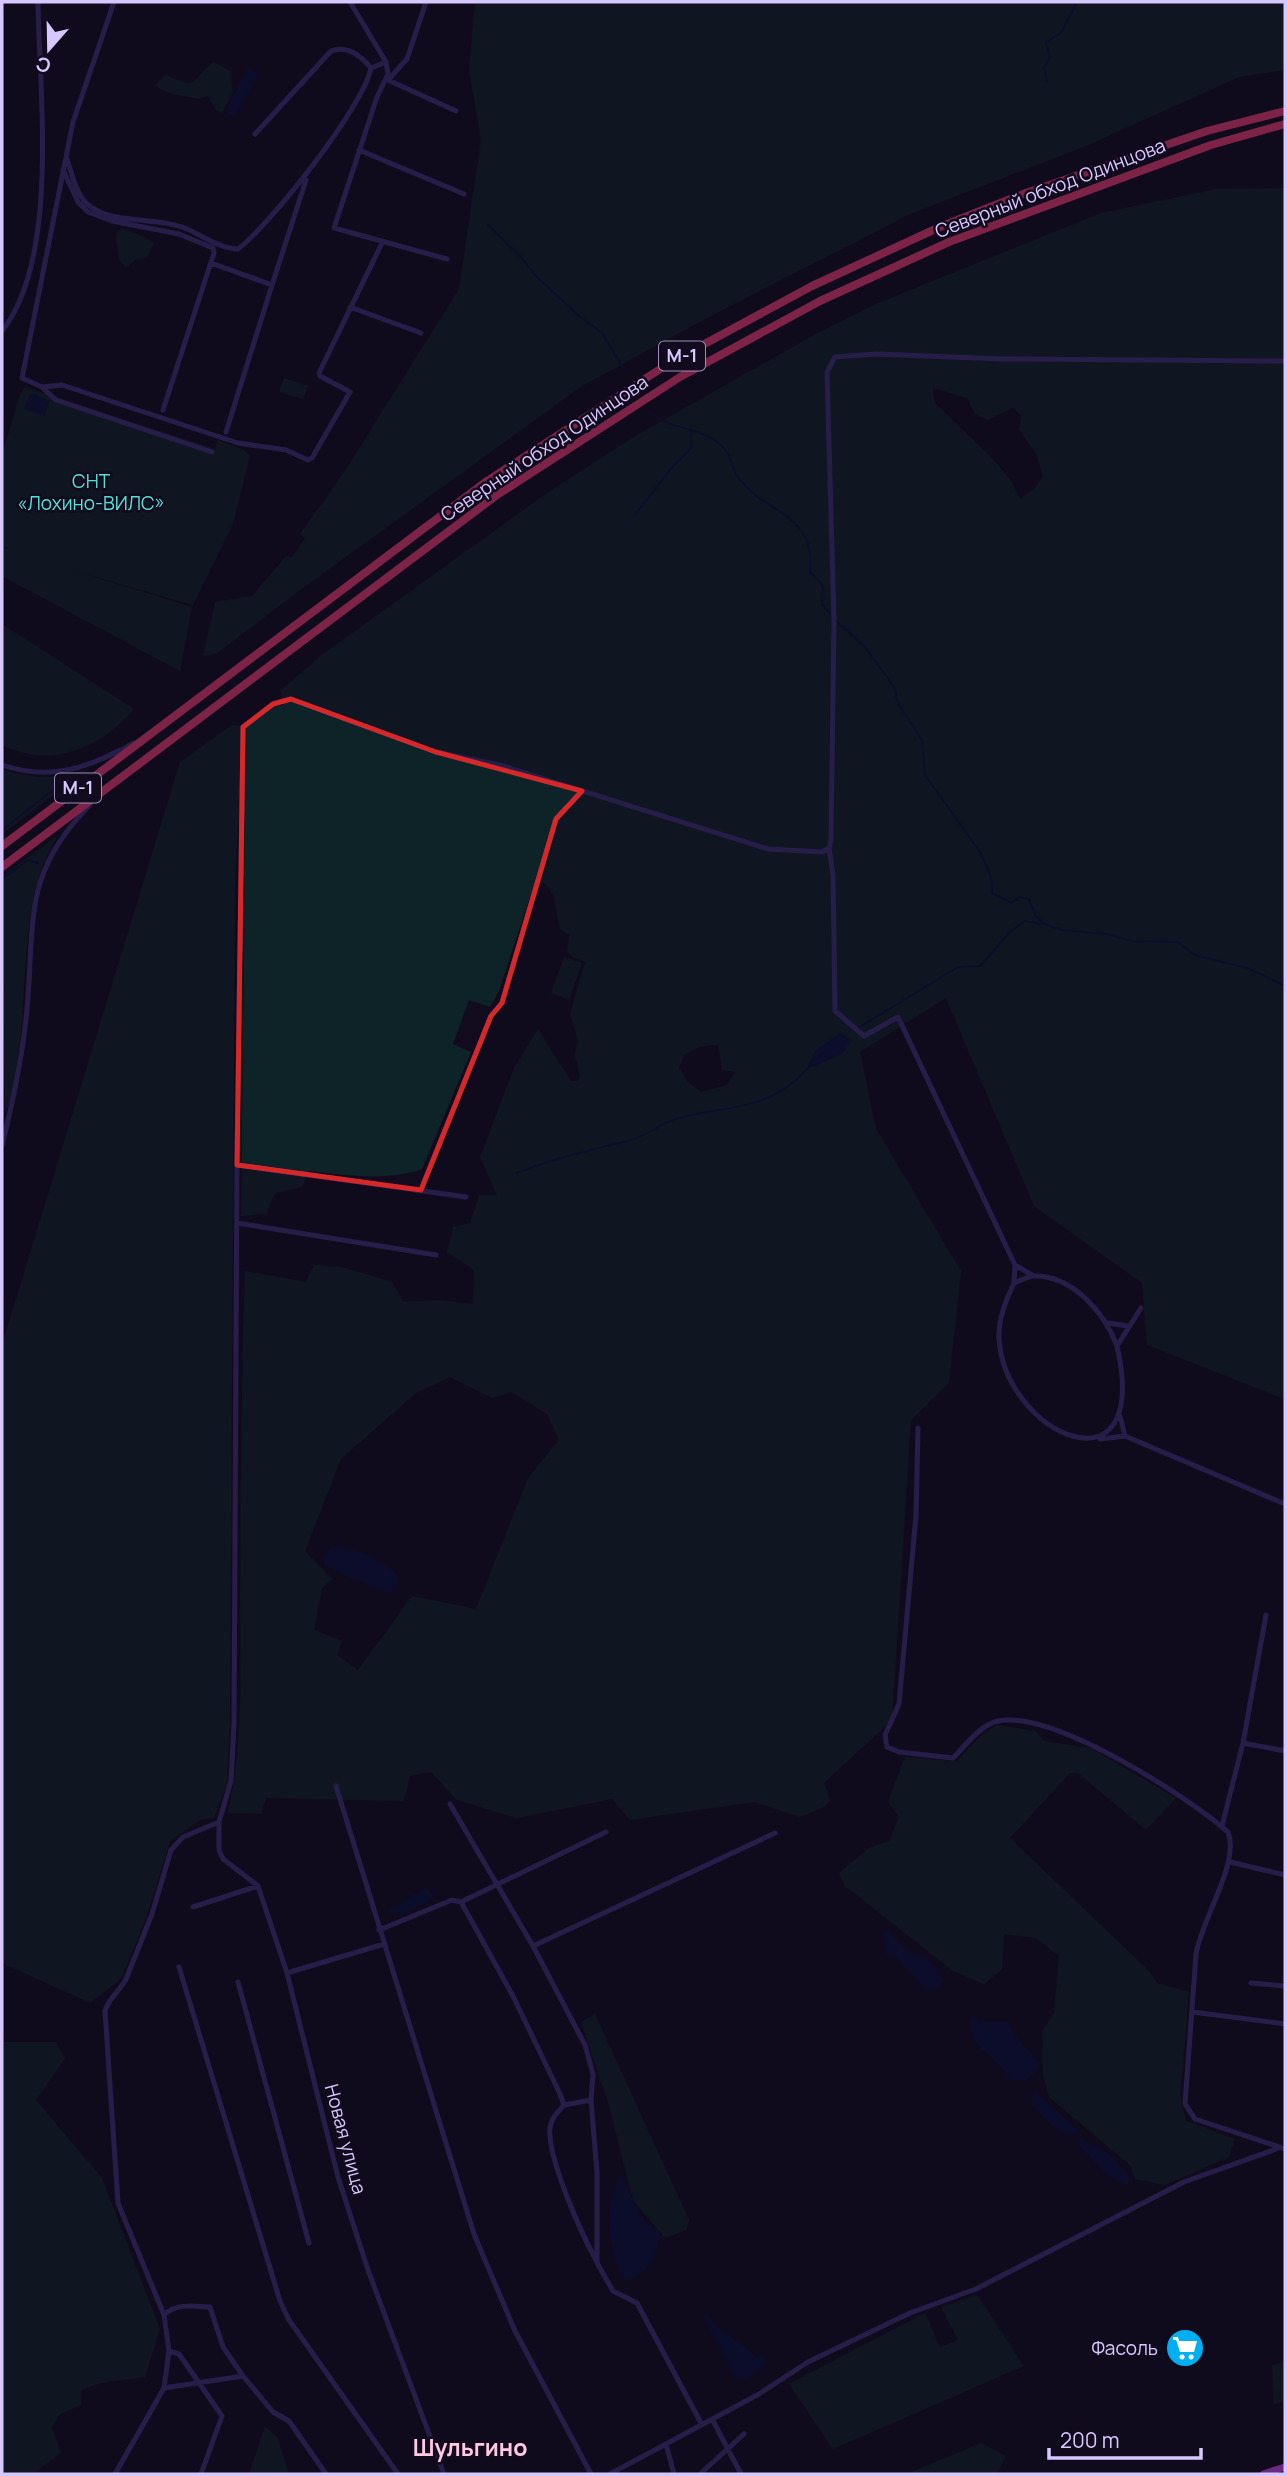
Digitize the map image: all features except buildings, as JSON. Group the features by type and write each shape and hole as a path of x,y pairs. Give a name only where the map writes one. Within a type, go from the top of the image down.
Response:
{"highway":[{"name":"Северный обход Одинцова","path":"2,846 535,448 611,398 744,321 879,254 1026,193 1207,131 1285,111"},
{"name":"Северный обход Одинцова","path":"2,867 497,495 620,412 752,336 886,269 978,230 1211,145 1285,124"}],"main road":[{"path":"1263,2474 1285,2467"}],"street":[{"path":"2,331 20,305 38,217 42,155 38,2"},
{"path":"114,2 73,122 22,378 42,387 56,400 212,452"},
{"path":"350,2 386,62 388,80"},
{"path":"426,2 407,59 377,97 334,228 447,259"},
{"path":"254,134 331,51 339,48 353,52 371,68"},
{"path":"371,68 386,62"},
{"path":"66,156 80,195 91,208 184,227 237,249 286,197 331,136 369,77 371,68"},
{"path":"388,80 456,111"},
{"path":"359,150 464,194"},
{"path":"63,170 78,202 88,212 112,221 179,234 213,248 211,263 163,410"},
{"path":"226,432 306,180"},
{"path":"42,387 62,386 238,443 286,450 308,460 313,458 350,392 319,373 382,243"},
{"path":"211,263 272,285"},
{"path":"350,307 421,333"},
{"path":"1285,361 1002,359 876,354 835,357 827,372 830,423 828,510 834,621 829,848 833,875 835,1011 864,1037 898,1017 1015,1265 1014,1283 1003,1306 999,1339 1006,1368 1026,1402 1045,1424 1073,1438 1096,1440 1125,1436 1285,1504"},
{"path":"258,1886 223,1859 219,1850 219,1822 226,1808 231,1781 234,1724 243,727 273,704 291,699 436,752 500,765 768,849 822,852 829,848"},
{"path":"2,765 43,774 80,769 155,731"},
{"path":"2,1146 22,1046 41,876 52,851 67,829 106,789"},
{"path":"421,1190 491,1016 502,1003 556,819 582,791"},
{"path":"237,1165 466,1196"},
{"path":"237,1223 436,1255"},
{"path":"1015,1265 1034,1276 1065,1284 1093,1306 1108,1323 1122,1370 1119,1416 1125,1436"},
{"path":"1014,1283 1034,1276"},
{"path":"1117,1346 1141,1308"},
{"path":"1108,1323 1128,1326"},
{"path":"1096,1440 1105,1434 1119,1416"},
{"path":"918,1428 916,1515 899,1704 885,1735 887,1747 899,1752 953,1758 980,1731 996,1722 1031,1724 1109,1754 1166,1787 1222,1826 1232,1841 1230,1862 1198,1942 1184,2090 1189,2112 1195,2119 1216,2129 1282,2148"},
{"path":"1222,1826 1243,1743 1266,1615"},
{"path":"1243,1743 1285,1751"},
{"path":"337,1786 474,2234 515,2331 591,2474"},
{"path":"450,1804 533,1946 584,2045 593,2074 591,2099 597,2173 597,2263"},
{"path":"124,2474 116,2473 164,2388 169,2351 164,2315 118,2203 105,2011 110,1996 121,1988 136,1953 171,1850 183,1837 219,1822"},
{"path":"380,1930 452,1900 461,1902 606,1832"},
{"path":"533,1946 775,1833"},
{"path":"1230,1862 1285,1875"},
{"path":"193,1907 258,1886"},
{"name":"Новая улица","path":"258,1886 287,1973 342,2190 368,2270 444,2474"},
{"path":"461,1902 513,1996 564,2105"},
{"path":"287,1973 384,1944"},
{"path":"179,1967 280,2301 289,2320 398,2474"},
{"path":"238,1982 309,2243"},
{"path":"1251,1983 1285,1986"},
{"path":"1193,2012 1285,2024"},
{"path":"591,2099 564,2105 551,2121 551,2138 581,2233 613,2291 637,2303 702,2425"},
{"path":"610,2474 702,2425 808,2362 910,2313 976,2289 1184,2182 1282,2148"},
{"path":"164,2315 169,2309 186,2306 210,2307 223,2347 243,2376 273,2412 289,2421 326,2474"},
{"path":"169,2351 178,2354 222,2416 201,2474"},
{"path":"164,2388 243,2376"},
{"path":"712,2419 741,2474"},
{"path":"700,2474 744,2434"},
{"path":"666,2444 674,2474"}],"highlighted area":[{"path":"291,699 436,752 582,791 556,819 502,1003 491,1016 421,1190 237,1165 243,727 273,704"}],"green space":[{"path":"475,2 1285,2 1285,70 1239,77 1086,146 910,214 707,318 582,386 216,654 203,656 215,602 252,596 286,556 292,557 305,538 300,534 345,471 459,289 481,140 469,69"},
{"path":"214,62 230,71 233,92 222,113 216,110 208,96 198,99 164,91 156,85 165,75 191,82"},
{"path":"1285,188 1285,1399 1147,1345 1142,1283 1034,1206 946,998 860,1052 876,1129 961,1271 949,1383 911,1420 892,1720 824,1783 830,1800 824,1807 800,1817 754,1802 630,1820 612,1799 516,1818 457,1800 431,1772 410,1776 404,1801 266,1798 261,1814 228,1813 237,1759 240,1705 241,1433 245,1271 306,1282 314,1265 342,1267 392,1282 404,1302 437,1300 473,1304 474,1270 447,1252 453,1227 470,1223 479,1195 497,1195 480,1157 514,1068 538,1029 571,1081 577,1081 580,1077 575,1055 578,1040 570,1014 585,962 567,951 569,935 560,929 554,897 546,884 535,882 499,991 490,1007 469,1000 453,1044 471,1052 422,1169 380,1176 309,1171 302,1187 275,1193 266,1214 241,1216 245,859 243,740 235,882 230,1723 227,1784 214,1818 200,1820 170,1841 148,1913 121,1979 90,2003 2,1963 2,1345 180,762 232,725 243,727 274,705 283,706 281,690 323,654 550,491 637,435 814,335 876,304 1101,213 1217,189","holes":["933,388 967,398 975,414 987,420 1013,408 1021,415 1019,430 1036,453 1043,476 1036,487 1020,499 1012,482 993,459 934,402","718,1045 722,1070 735,1072 727,1085 701,1092 688,1082 679,1068 684,1055 699,1047","450,1377 492,1398 512,1392 547,1414 559,1440 528,1478 476,1609 412,1596 358,1670 337,1655 342,1641 314,1630 322,1588 332,1579 305,1551 341,1459 416,1393"]},
{"path":"123,229 154,243 147,258 136,259 126,268 118,258 116,238 117,232"},
{"path":"284,378 308,386 303,399 279,392"},
{"name":"СНТ «Лохино-ВИЛС»","path":"25,387 215,449 218,440 244,450 250,456 233,524 193,605 72,570 192,607 180,671 2,576 2,547 13,550 2,546 2,454 20,395"},
{"path":"2,624 134,709 106,735 74,751 39,755 2,745"},
{"path":"2,769 44,777 87,769 2,834"},
{"path":"58,835 45,860 30,916 21,1033 13,1088 5,1113 2,877"},
{"path":"564,957 582,963 569,1000 551,993"},
{"path":"997,1725 1036,1731 1044,1741 1090,1748 1176,1798 1146,1830 1078,1773 1070,1773 1010,1838 1150,1972 1157,1983 1189,1992 1180,2097 1186,2121 1235,2139 1229,2157 1165,2185 1135,2179 1131,2166 1049,2097 1043,2075 1042,2031 1054,2013 1059,1956 1036,1938 1004,1934 1002,1969 984,1984 953,1971 845,1886 839,1873 869,1848 889,1841 899,1817 888,1802 905,1757 957,1761 983,1734"},
{"path":"595,2014 689,2220 686,2230 665,2238 633,2200 609,2106 581,2022"},
{"path":"2,2042 56,2042 65,2058 36,2100 102,2178 160,2329 145,2377 104,2383 81,2391 81,2405 60,2414 52,2427 61,2453 33,2474 2,2474"},
{"path":"977,2295 1024,2366 833,2449 789,2384 925,2313 940,2347 958,2340 941,2307"},
{"path":"1285,2361 1285,2401 1274,2404 1272,2366"},
{"path":"265,2426 277,2437 289,2474 249,2474"},
{"path":"981,2443 1006,2456 996,2474 907,2474"}],"shaded area":[{"path":"247,69 253,69 259,74 235,115 231,116 227,112 228,106"},
{"path":"34,394 49,401 45,416 24,409 30,395"},
{"path":"840,1033 852,1040 842,1054 813,1067 808,1065 815,1051"},
{"path":"331,1547 359,1552 386,1565 399,1578 392,1593 325,1565 323,1556"},
{"path":"426,1887 434,1897 431,1900 405,1913 390,1913 389,1910"},
{"path":"887,1931 909,1952 925,1955 943,1979 940,1986 928,1993 897,1958 886,1953 882,1935"},
{"path":"975,2015 979,2021 1009,2022 1012,2032 1039,2062 1038,2070 1025,2081 1011,2080 976,2043 969,2027 970,2017"},
{"path":"1035,2092 1077,2129 1076,2134 1059,2131 1033,2107 1032,2096"},
{"path":"1081,2139 1116,2160 1130,2179 1128,2184 1114,2179 1101,2168 1078,2144"},
{"path":"621,2173 640,2217 643,2216 644,2221 660,2233 654,2257 646,2269 625,2281 614,2257 610,2227 612,2197"},
{"path":"702,2313 707,2314 716,2325 757,2357 761,2354 766,2357 761,2369 744,2379 739,2380 734,2376"}],"waterway":[{"path":"1047,82 1044,67 1050,58 1046,42 1061,33 1077,2"},
{"path":"488,225 536,276 579,316 602,333 624,369"},
{"path":"650,412 667,423 696,431 714,440 725,449 735,472 751,492 798,526 806,538 810,553 810,572 823,586 822,604 832,616"},
{"path":"635,515 673,466 691,448 691,429"},
{"path":"836,621 865,647 894,687 898,703 922,740 925,775 980,852 991,877 992,893 1012,903 1019,897 1029,899 1035,915 1044,924 1062,930 1107,934 1131,941 1178,942 1195,955 1250,969 1285,986"},
{"path":"2,830 67,779"},
{"path":"2,879 28,860 38,863"},
{"path":"858,1028 958,967 980,966 1011,931 1025,921 1043,924"},
{"path":"517,1173 636,1138 679,1118 764,1099 780,1092 810,1066"}],"place":[{"name":"Фасоль","path":"1185,2348"}],"district":[{"name":"Шульгино","path":"470,2448"}]}
